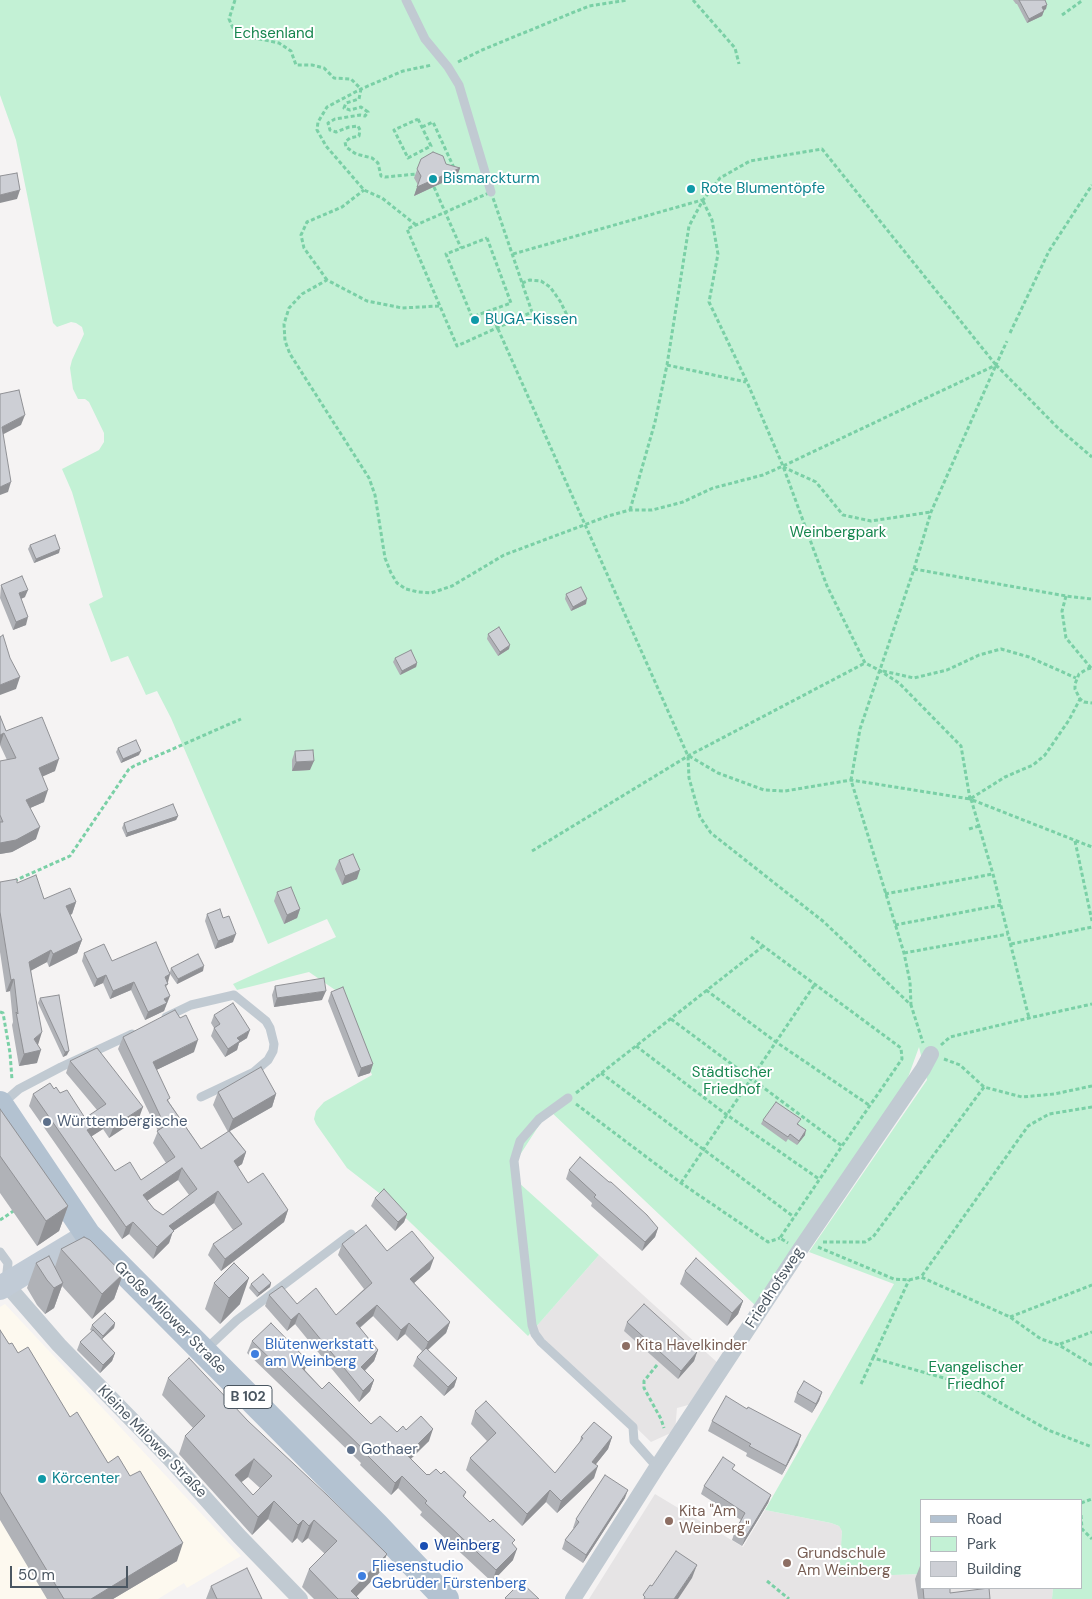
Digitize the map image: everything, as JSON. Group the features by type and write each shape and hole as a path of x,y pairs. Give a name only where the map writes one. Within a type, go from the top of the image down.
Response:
{"main road":[{"name":"Große Milower Straße","path":"0,1104 88,1235 370,1519 446,1599"}],"street":[{"name":"Friedhofsweg","path":"572,1599 802,1246 923,1070 931,1054"},
{"path":"3,1286 88,1235"},
{"name":"Kleine Milower Straße","path":"3,1286 170,1459 239,1536 300,1599"}],"lane":[{"path":"406,0 426,39 459,85 492,192"},
{"path":"156,1022 191,1005 234,995 266,1021 273,1037 273,1051 268,1060 254,1072 201,1097"},
{"path":"0,1104 19,1089 138,1031"},
{"path":"568,1098 539,1119 520,1141 514,1161 532,1325 535,1334 541,1342 633,1427 634,1441 657,1467"},
{"path":"203,1352 237,1320 351,1234"},
{"path":"0,1252 8,1262 3,1286"}],"path":[{"path":"236,0 229,19 233,28 240,35 278,43 291,50 296,65 312,65 324,68 334,78 351,80 361,89"},
{"path":"416,225 382,198 364,190 326,146 317,130 318,122 327,107 361,89 403,71 446,65 589,6 628,0"},
{"path":"693,0 735,48 739,64"},
{"path":"1062,15 1083,0"},
{"path":"361,89 359,99 346,102 344,108 350,110 361,107 368,112 365,116 335,119 328,123 330,130 336,132 358,126 360,130 359,136 350,138 345,142 346,147 356,154 372,158 378,163 381,176 416,174"},
{"path":"418,120 431,146 418,153 408,158 394,130 418,120"},
{"path":"422,127 433,122 454,168 449,170"},
{"path":"630,510 655,422 667,365 689,226 703,200 720,178 750,161 822,149 996,365 1058,428 1092,457"},
{"path":"418,153 420,159"},
{"path":"1010,334 1049,251 1092,185"},
{"path":"434,187 461,248"},
{"path":"364,190 342,207 307,222 301,235 304,248 327,280 367,300 402,308 439,306"},
{"path":"492,192 532,312 458,346 407,229 492,192"},
{"path":"513,254 703,200"},
{"path":"703,200 712,220 718,254 709,302 783,466 827,586 865,663 880,670 898,683 961,746 970,799 993,874 1029,1018"},
{"path":"487,238 511,303 472,317 446,254 461,248 487,238"},
{"path":"327,280 302,294 289,308 284,324 285,341 290,354 369,478 375,495 385,558 397,583 406,589 418,592 431,593 452,586 504,555 608,516 630,510 652,510 683,502 713,488 763,475 996,365"},
{"path":"522,283 530,280 541,281 550,287 560,301 572,326"},
{"path":"490,311 688,756 689,778 700,817 711,833 824,922 911,1005"},
{"path":"1006,341 931,512 914,569 860,729 851,780 904,953 910,982 911,1005 922,1042 931,1054 960,1065 984,1087 1022,1096 1054,1094 1092,1086"},
{"path":"667,365 746,382"},
{"path":"783,466 816,482 843,515 871,522 931,512"},
{"path":"914,569 1092,599"},
{"path":"1066,596 1062,611 1066,638 1092,668 1082,671 1076,678 1075,689 1080,699 1084,702 1092,703"},
{"path":"880,670 914,678 947,670 979,655 1001,648 1029,657 1076,678"},
{"path":"532,851 688,756 865,663"},
{"path":"970,799 1005,777 1033,765 1045,755 1070,720 1080,699"},
{"path":"13,882 70,856 129,769 241,719"},
{"path":"688,756 718,773 764,790 785,791 851,780 970,799 1092,847"},
{"path":"968,829 979,826"},
{"path":"1075,840 1092,921"},
{"path":"885,894 993,874"},
{"path":"895,925 1001,905"},
{"path":"1011,944 1092,927"},
{"path":"904,953 1008,934"},
{"path":"751,937 762,947 902,1048 902,1059 780,1238 768,1242 681,1183 568,1098 762,947"},
{"path":"681,1183 815,984"},
{"path":"706,990 776,1042 869,1106"},
{"path":"931,1054 950,1037 1092,1004"},
{"path":"0,1012 3,1013 10,1053 12,1083 0,1104"},
{"path":"671,1019 842,1146"},
{"path":"636,1046 727,1115 819,1179"},
{"path":"601,1073 703,1151 794,1217"},
{"path":"802,1246 865,1242 873,1237 984,1087"},
{"path":"921,1277 1028,1126 1049,1114 1092,1107"},
{"path":"0,1220 23,1205"},
{"path":"780,1238 894,1279 909,1280 921,1277 1010,1317 1041,1339 1059,1345 1092,1366"},
{"path":"861,1384 909,1280"},
{"path":"1010,1317 1092,1285"},
{"path":"1059,1345 1092,1332"},
{"path":"872,1358 969,1385 1048,1430 1092,1447"},
{"path":"657,1365 644,1381 644,1388 661,1419 670,1447"},
{"path":"1082,1529 1092,1539"},
{"path":"767,1582 789,1599"}],"shaded area":[{"name":"Kita Havelkinder","path":"599,1255 719,1364 692,1404 677,1408 675,1431 651,1442 534,1329"},
{"path":"5,1304 241,1556 187,1588 184,1583 158,1599 0,1599 0,1307"},
{"path":"655,1494 743,1547 765,1510 839,1526 842,1530 840,1577 920,1574 920,1589 1053,1589 1052,1599 589,1599"}],"green space":[{"path":"0,0 1092,0 1092,1599 1052,1599 1053,1589 1082,1589 1082,1499 920,1499 920,1574 839,1577 842,1531 839,1526 765,1510 894,1284 809,1252 927,1080 919,1047 906,1083 756,1306 549,1110 516,1161 518,1182 599,1255 528,1336 383,1196 347,1168 314,1119 316,1111 324,1102 372,1075 341,994 309,972 237,990 233,984 336,937 327,919 268,944 171,718 157,691 146,695 128,656 111,662 89,604 103,597 72,492 62,469 99,450 104,442 104,433 89,402 85,399 78,399 73,389 70,368 84,334 82,327 76,323 71,322 57,327 53,323 16,140 0,95"}],"building":[{"path":"1019,0 1045,0 1047,5 1042,7 1044,11 1029,19"},
{"path":"433,152 443,156 446,164 460,168 417,187 421,176 417,169 421,159"},
{"path":"17,173 20,190 0,195 0,176"},
{"path":"19,390 25,415 2,427 11,482 0,487 0,394"},
{"path":"55,535 60,549 36,559 30,545"},
{"path":"22,576 28,590 19,593 28,617 16,622 1,585"},
{"path":"581,587 587,599 573,607 566,594"},
{"path":"499,627 510,645 500,652 488,634"},
{"path":"3,635 10,658 20,677 0,685 0,637"},
{"path":"411,650 417,663 402,671 395,658"},
{"path":"0,716 6,731 42,717 59,759 39,768 48,790 26,800 40,827 16,840 0,843 0,822 3,822 0,815 0,761 16,758 4,733 0,735"},
{"path":"136,740 141,751 123,759 118,748"},
{"path":"313,750 314,761 296,762 295,751"},
{"path":"173,804 178,816 127,833 124,823"},
{"path":"353,854 360,870 345,876 339,860"},
{"path":"36,875 44,899 70,888 76,902 66,906 82,940 53,954 51,950 29,962 42,1032 34,1039 41,1050 24,1054 16,1012 18,1014 14,979 11,980 0,912 0,882 17,879 17,883"},
{"path":"291,887 300,909 287,915 277,892"},
{"path":"220,909 223,918 229,916 236,934 218,941 207,914"},
{"path":"156,942 170,974 165,977 168,984 165,985 170,996 164,999 167,1003 148,1012 134,982 113,991 106,975 97,979 84,953 104,944 112,961"},
{"path":"198,954 204,966 178,979 171,968"},
{"path":"324,978 326,991 277,998 275,986"},
{"path":"343,987 373,1064 361,1068 331,992"},
{"path":"59,995 69,1051 65,1052 40,998"},
{"path":"233,1003 250,1030 237,1038 240,1041 228,1049 214,1028 220,1024 214,1015"},
{"path":"175,1010 180,1018 186,1015 198,1040 153,1062 170,1098 167,1100 201,1149 229,1131 246,1152 234,1161 248,1183 263,1173 288,1210 225,1259 213,1244 242,1224 218,1191 169,1226 174,1231 157,1247 133,1222 126,1227 33,1094 50,1083 60,1093 67,1090 85,1118 106,1104 70,1061 97,1048 143,1107 114,1126 107,1118 87,1130 115,1171 130,1162 141,1180 175,1157 157,1131 165,1126 123,1037","holes":["182,1168 197,1189 163,1215 154,1209 143,1195"]},
{"path":"261,1067 276,1094 233,1119 218,1092"},
{"path":"776,1102 801,1119 797,1124 806,1130 799,1141 790,1134 788,1137 763,1120"},
{"path":"0,1109 68,1206 46,1221 0,1156"},
{"path":"580,1157 611,1182 647,1215 658,1228 645,1242 594,1197 596,1195 569,1170"},
{"path":"384,1189 407,1214 398,1222 375,1198"},
{"path":"366,1225 387,1251 412,1231 434,1258 410,1279 450,1322 428,1342 409,1323 401,1330 377,1305 356,1323 378,1350 361,1367 374,1380 363,1391 299,1313 291,1320 269,1295 282,1286 297,1304 316,1288 336,1315 372,1283 342,1244"},
{"path":"84,1237 90,1240 123,1274 102,1294 61,1249"},
{"path":"49,1256 63,1283 54,1288 36,1263"},
{"path":"696,1258 743,1301 732,1313 685,1271"},
{"path":"234,1263 249,1278 229,1298 214,1283"},
{"path":"263,1274 271,1283 259,1293 251,1284"},
{"path":"644,1304 697,1352 681,1371 627,1322"},
{"path":"105,1313 115,1323 103,1336 92,1325"},
{"path":"271,1323 308,1361 301,1367 322,1389 329,1382 371,1424 380,1416 397,1432 403,1426 406,1430 421,1416 433,1429 407,1455 427,1475 436,1469 441,1474 444,1471 466,1492 463,1496 468,1501 490,1522 493,1519 515,1540 512,1543 517,1549 496,1570 425,1503 427,1501 402,1476 395,1483 366,1452 252,1341"},
{"name":"Körcenter","path":"0,1330 9,1344 12,1343 18,1353 28,1347 70,1417 77,1412 108,1463 118,1456 130,1476 140,1471 183,1543 91,1599 64,1599 0,1492"},
{"path":"93,1330 115,1353 103,1365 80,1342"},
{"path":"426,1348 457,1378 448,1387 417,1357"},
{"path":"189,1358 248,1421 387,1554 351,1591 359,1599 338,1599 309,1569 337,1541 314,1520 309,1526 303,1520 298,1525 274,1501 258,1517 185,1436 205,1416 168,1378","holes":["254,1459 272,1476 253,1495 235,1475"]},
{"path":"804,1381 822,1392 816,1404 797,1393"},
{"path":"726,1396 747,1409 748,1407 801,1435 786,1466 749,1446 751,1444 712,1421"},
{"path":"486,1401 555,1473 594,1422 612,1437 592,1462 598,1466 561,1501 550,1490 527,1514 470,1458 496,1433 475,1411"},
{"path":"723,1457 735,1465 732,1469 771,1495 745,1538 735,1531 745,1513 704,1486"},
{"path":"605,1475 628,1490 586,1555 565,1540 579,1522 576,1519"},
{"path":"676,1551 697,1565 674,1599 644,1599 643,1595 650,1585 652,1586"},
{"path":"247,1568 262,1599 217,1599 211,1586"},
{"path":"521,1582 539,1599 506,1599"},
{"path":"923,1589 950,1589 950,1593 989,1589 990,1599 924,1599"}],"place":[{"name":"Bismarckturm","path":"433,179"},
{"name":"Rote Blumentöpfe","path":"691,189"},
{"name":"BUGA-Kissen","path":"475,320"},
{"name":"Württembergische","path":"47,1122"},
{"name":"Kita Havelkinder","path":"626,1346"},
{"name":"Blütenwerkstatt am Weinberg","path":"255,1354"},
{"name":"Gothaer","path":"351,1450"},
{"name":"Körcenter","path":"42,1479"},
{"name":"Kita \"Am Weinberg\"","path":"669,1521"},
{"name":"Weinberg","path":"424,1546"},
{"name":"Grundschule Am Weinberg","path":"787,1563"},
{"name":"Fliesenstudio Gebrüder Fürstenberg","path":"362,1576"}],"park label":[{"name":"Echsenland","path":"274,34"},
{"name":"Weinbergpark","path":"838,533"},
{"name":"Städtischer Friedhof","path":"732,1082"},
{"name":"Evangelischer Friedhof","path":"976,1376"}]}
